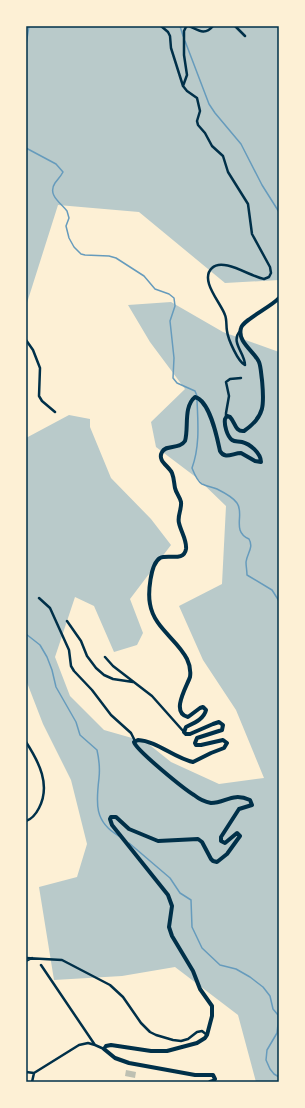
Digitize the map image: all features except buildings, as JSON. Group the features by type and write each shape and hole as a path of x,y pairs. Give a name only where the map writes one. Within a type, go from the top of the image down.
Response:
{"main road":[{"path":"210,1082 215,1079 213,1075 195,1075 129,1063 115,1058 104,1049 106,1046 111,1045 151,1051 167,1051 197,1043 207,1035 212,1016 212,1006 199,987 193,971 172,936 169,927 172,906 171,900 112,825 110,820 111,818 116,817 129,829 158,841 198,839 202,842 211,859 217,862 228,854 240,836 237,833 234,834 225,843 221,841 221,836 239,810 252,805 250,800 241,797 228,798 212,803 199,799 134,744 135,741 138,740 147,741 183,759 193,762 224,748 227,745 227,743 223,740 201,746 196,745 195,743 197,738 222,730 223,725 219,722 190,734 186,734 184,732 186,727 194,724 204,715 206,710 203,707 188,717 183,715 180,703 190,676 190,666 180,647 157,621 150,606 149,591 153,569 157,560 166,557 178,557 184,554 186,548 186,540 179,520 181,501 172,474 163,462 161,456 162,452 166,449 180,446 185,441 188,411 192,399 195,397 201,400 212,421 222,454 226,456 241,453 247,455 255,461 261,462 260,455 252,448 246,444 234,441 231,438 225,424 225,419 226,417 232,419 238,430 244,431 260,414 264,403 260,365 242,339 240,331 244,323 279,298"}],"street":[{"path":"161,26 170,36 171,48 183,86 188,93 197,98 200,111 197,121 198,125 205,133 212,146 223,156 228,172 248,204 252,234 271,270 269,277 264,279 224,264 214,266 210,270 208,274 210,288 226,317 228,335 239,361 245,365 244,357 236,340 236,336 240,331"},
{"path":"183,86 186,75 184,31 186,27 189,26 199,32 207,31 213,26"},
{"path":"235,26 245,36"},
{"path":"26,340 33,350 40,368 39,396 42,401 55,412"},
{"path":"226,417 229,396 226,382 230,379 241,378"},
{"path":"39,598 50,608 69,650 71,666 74,671 92,690 111,714 131,733 135,741"},
{"path":"67,621 81,641 87,656 96,668 104,675 113,679 135,682"},
{"path":"105,657 113,666 152,696 184,732"},
{"path":"26,742 32,751 41,772 44,784 44,793 41,804 32,818 26,821"},
{"path":"26,958 58,958 110,985 123,997 141,1023 150,1032 156,1035 181,1041 188,1039 197,1032 202,1031 207,1035"},
{"path":"26,961 32,958"},
{"path":"41,966 95,1045"},
{"path":"26,1072 34,1073 79,1045 88,1043 104,1049"},
{"path":"32,1082 34,1073"}],"shaded area":[{"path":"26,26 279,26 279,280 225,283 139,212 58,205 26,306"},
{"path":"171,302 223,332 279,352 279,1082 256,1082 238,1015 175,967 122,976 54,980 39,887 77,877 87,844 71,780 43,724 26,680 26,438 69,415 90,419 90,427 111,478 151,519 171,545 130,599 143,633 137,645 114,652 94,606 75,597 55,657 70,696 104,730 146,742 171,762 219,784 264,778 236,710 203,660 179,606 222,584 226,506 197,478 156,447 151,422 185,389 150,342 128,305"}],"waterway":[{"path":"26,45 29,26"},
{"path":"180,26 183,36"},
{"path":"185,41 209,104 241,144 262,185 279,212"},
{"path":"26,148 56,164 63,172 55,183 53,191 56,198 67,211 69,218 66,226 69,238 74,247 81,254 116,258 144,276 155,289 169,294 174,298 175,306 170,321 174,358 173,378 177,383 195,391 197,396"},
{"path":"197,400 198,434 195,460 192,468 200,483 217,489 237,503 240,512 239,527 244,536 249,539 251,545 246,562 247,575 272,590 279,601"},
{"path":"26,634 40,645 47,657 56,687 76,722 80,735 97,750 99,760 97,796 98,811 105,825 119,836"},
{"path":"129,843 170,878 180,893 191,900 192,927 202,948 220,965 236,969 250,977 263,987 270,996 273,1009 278,1015 278,1024 277,1033 267,1050 266,1060 270,1069 279,1077"}]}
